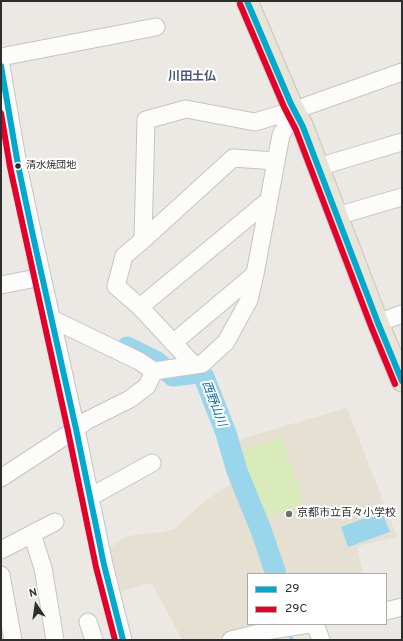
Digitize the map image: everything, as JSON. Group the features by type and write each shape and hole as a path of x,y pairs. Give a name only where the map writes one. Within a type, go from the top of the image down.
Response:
{"main road":[{"path":"247,1 290,104 304,127 378,323 401,376"}],"street":[{"path":"1,57 156,27"},
{"path":"1,66 33,236 76,429 104,565 123,640"},
{"path":"144,240 146,120 186,109 255,122 295,110 402,72"},
{"path":"52,319 139,361 154,371 202,364 226,342 249,300 281,135 295,110"},
{"path":"318,167 402,142"},
{"path":"194,365 140,307 116,286 124,256 144,240 233,158 275,162"},
{"path":"338,216 402,197"},
{"path":"140,307 268,200"},
{"path":"173,343 255,274"},
{"path":"1,286 42,277"},
{"path":"378,323 402,314"},
{"path":"1,478 86,422 130,399 147,386 154,371"},
{"path":"90,497 152,463"},
{"path":"1,550 55,522"},
{"path":"32,534 44,568 55,640"},
{"path":"2,584 13,640"},
{"path":"387,611 402,607"},
{"path":"88,622 94,640"},
{"path":"231,640 285,634 308,625"},
{"path":"315,625 322,640"}],"shaded area":[{"name":"京都市立百々小学校","path":"347,408 397,537 357,546 363,573 247,573 247,625 266,625 210,640 182,640 152,583 118,592 109,549 117,542 133,535 163,532 174,529 206,500 240,478 230,442"}],"green space":[{"path":"281,437 303,500 300,501 301,505 268,517 263,506 253,510 236,453"}],"water":[{"path":"382,512 390,532 348,547 341,527"}],"waterway":[{"name":"西野山川","path":"127,347 157,362 173,376 198,373 204,377 226,433 237,471 261,530 276,573"},
{"path":"290,635 292,640"}],"transit line":[{"name":"29","path":"247,1 291,104 303,127 378,323 402,381"},
{"name":"29C","path":"240,4 284,107 296,130 371,326 395,384"},
{"name":"29","path":"1,66 18,165 33,236 76,429 104,565 123,640"},
{"name":"29C","path":"1,113 10,167 68,431 96,567 115,640"}],"place":[{"name":"清水焼団地","path":"18,166"},
{"name":"京都市立百々小学校","path":"289,514"}],"district":[{"name":"川田土仏","path":"192,78"}]}
